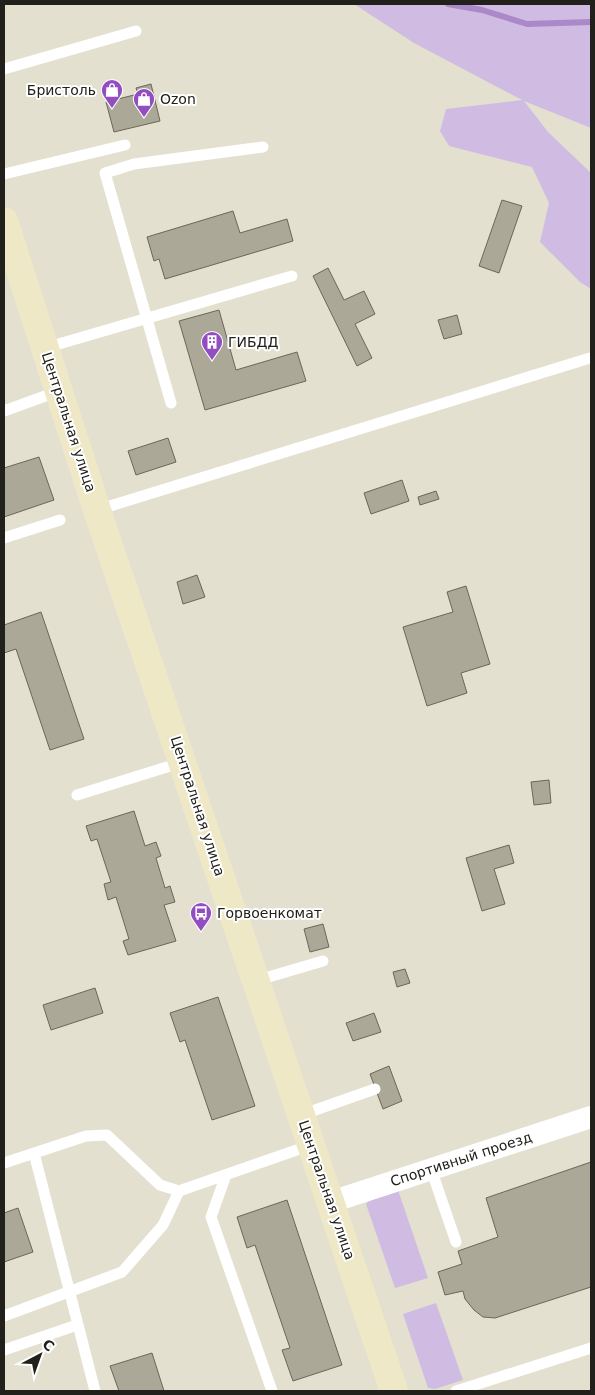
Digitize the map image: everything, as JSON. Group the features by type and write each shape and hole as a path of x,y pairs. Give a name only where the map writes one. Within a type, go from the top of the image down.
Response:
{"main road":[{"name":"Центральная улица","path":"4,220 97,510 394,1391"}],"street":[{"name":"Спортивный проезд","path":"331,1202 591,1117"}],"lane":[{"path":"4,70 136,31"},
{"path":"4,174 125,145"},
{"path":"171,403 105,173 134,164 263,147"},
{"path":"45,348 145,317 292,276"},
{"path":"97,510 590,358"},
{"path":"4,411 59,391"},
{"path":"4,538 60,520"},
{"path":"77,795 183,762"},
{"path":"255,981 323,961"},
{"path":"301,1115 375,1089"},
{"path":"4,1163 86,1136 107,1135 160,1185 180,1191 311,1145"},
{"path":"34,1153 76,1325 95,1391"},
{"path":"431,1169 456,1242"},
{"path":"226,1175 211,1217 272,1391"},
{"path":"4,1316 122,1272 163,1225 180,1191"},
{"path":"4,1350 76,1325"},
{"path":"456,1391 591,1348"}],"shaded area":[{"path":"354,4 591,4 591,128 524,101 548,132 591,173 591,289 580,282 540,242 549,203 532,167 449,146 440,131 446,109 522,100 414,43"},
{"path":"398,1190 428,1278 395,1288 366,1204 369,1201"},
{"path":"436,1303 463,1380 435,1389 428,1388 403,1314"}],"building":[{"path":"151,84 160,121 114,132 106,102 138,94 136,88"},
{"path":"502,200 522,206 499,273 479,266"},
{"path":"233,211 240,233 287,219 293,241 165,279 159,259 154,261 147,237"},
{"path":"328,268 344,300 364,291 375,314 355,324 372,358 357,366 313,276"},
{"name":"ГИБДД","path":"219,310 236,370 297,352 306,381 205,410 179,321"},
{"path":"457,315 462,334 444,339 438,320"},
{"path":"168,438 176,462 136,475 128,451"},
{"path":"39,457 54,500 4,517 4,468"},
{"path":"402,480 409,501 371,514 364,493"},
{"path":"436,491 439,499 420,505 418,497"},
{"path":"197,575 205,597 183,604 177,582"},
{"path":"466,586 490,664 461,673 467,693 427,706 403,627 453,612 447,592"},
{"path":"41,612 84,739 50,750 16,649 4,653 4,625"},
{"path":"549,780 551,803 534,805 531,782"},
{"path":"134,811 145,846 156,842 161,856 156,858 165,888 170,886 175,902 164,905 176,941 128,955 123,941 129,939 116,897 108,900 104,884 111,882 97,839 91,841 86,826"},
{"path":"509,845 514,863 494,869 505,904 482,911 466,858"},
{"path":"323,924 329,947 310,952 304,929"},
{"path":"405,969 410,983 397,987 393,972"},
{"path":"95,988 103,1013 51,1030 43,1005"},
{"path":"218,997 255,1106 212,1120 185,1040 180,1042 170,1013"},
{"path":"374,1013 381,1032 353,1041 346,1023"},
{"path":"389,1066 402,1101 383,1109 370,1074"},
{"path":"591,1162 591,1287 495,1318 483,1317 474,1310 465,1299 463,1291 445,1295 438,1272 462,1264 458,1251 498,1237 486,1198"},
{"path":"287,1200 342,1365 293,1381 282,1350 290,1348 255,1245 247,1248 237,1217"},
{"path":"18,1208 33,1252 4,1262 4,1213"},
{"path":"152,1353 164,1391 119,1391 110,1366"}],"waterway":[{"path":"448,4 482,10 527,24 591,22"}],"place":[{"name":"Бристоль","path":"112,109"},
{"name":"Ozon","path":"144,118"},
{"name":"ГИБДД","path":"212,361"},
{"name":"Горвоенкомат","path":"201,932"}]}
